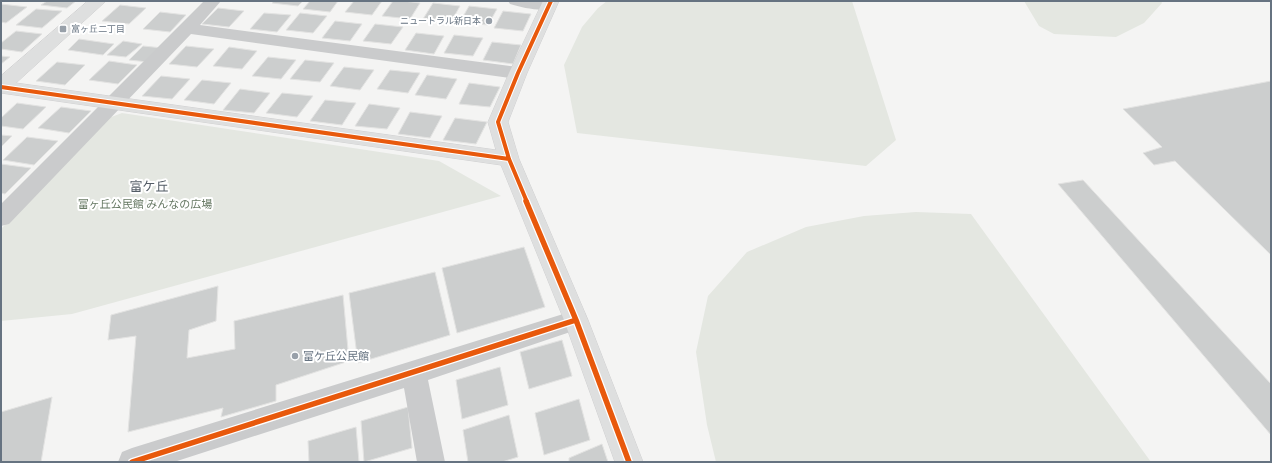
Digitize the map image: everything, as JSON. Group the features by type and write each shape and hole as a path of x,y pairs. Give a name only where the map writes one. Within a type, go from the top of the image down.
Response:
{"street":[{"path":"1,87 98,1"},
{"path":"1,218 213,1"},
{"path":"516,1 550,3 518,73 498,122 509,159 576,320 629,462"},
{"path":"187,28 518,73"},
{"path":"1,87 509,159"},
{"path":"132,462 576,320"},
{"path":"414,373 431,462"}],"green space":[{"path":"607,1 852,1 896,140 866,166 577,133 564,65 582,27 598,8"},
{"path":"1024,1 1161,1 1162,3 1144,23 1116,37 1054,34 1039,26"},
{"name":"富ヶ丘公民館 みんなの広場","path":"122,113 439,161 501,196 72,314 1,321 1,229 106,119"},
{"path":"916,212 971,214 1151,462 716,462 707,425 696,352 708,296 747,252 806,227 864,216"}],"building":[{"path":"47,1 76,1 67,8 41,5"},
{"path":"274,1 303,1 298,6 272,3"},
{"path":"310,1 338,1 330,12 303,9"},
{"path":"354,1 382,1 372,15 345,12"},
{"path":"393,1 420,3 410,19 382,16"},
{"path":"433,3 460,6 451,22 423,19"},
{"path":"1,4 27,7 6,23 1,22"},
{"path":"120,5 146,8 129,24 102,21"},
{"path":"469,6 497,9 488,25 460,22"},
{"path":"218,8 244,11 229,27 202,24"},
{"path":"36,9 62,11 42,28 16,25"},
{"path":"503,11 531,14 523,31 494,28"},
{"path":"160,12 186,15 170,32 143,29"},
{"path":"264,13 291,15 277,32 250,29"},
{"path":"300,13 327,16 313,33 286,30"},
{"path":"335,21 362,24 350,41 322,38"},
{"path":"375,24 403,27 391,44 363,41"},
{"path":"16,31 42,34 22,52 1,49 1,43"},
{"path":"416,33 444,36 434,54 405,50"},
{"path":"454,35 483,38 473,56 444,53"},
{"path":"79,39 114,44 103,55 68,50"},
{"path":"123,41 142,44 126,57 107,55"},
{"path":"492,42 521,45 513,64 483,60"},
{"path":"143,46 163,48 148,62 129,60"},
{"path":"186,46 214,49 197,67 169,64"},
{"path":"229,47 257,51 242,69 213,66"},
{"path":"1,56 10,57 1,64"},
{"path":"268,57 296,60 281,79 252,76"},
{"path":"305,60 334,63 320,82 290,79"},
{"path":"109,61 137,65 118,84 89,80"},
{"path":"57,62 85,65 65,85 36,81"},
{"path":"344,67 374,70 360,90 330,86"},
{"path":"390,70 420,73 408,93 377,89"},
{"path":"427,75 457,79 446,99 415,95"},
{"path":"161,76 190,79 172,99 142,96"},
{"path":"202,80 231,83 214,104 184,100"},
{"path":"1271,81 1271,255 1175,161 1154,165 1143,153 1162,147 1123,109"},
{"path":"469,83 500,87 490,107 459,104"},
{"path":"240,89 270,93 254,113 223,110"},
{"path":"282,93 313,96 297,117 266,113"},
{"path":"325,100 356,103 342,125 310,121"},
{"path":"17,103 46,107 23,129 1,126 1,118"},
{"path":"369,104 400,108 387,129 355,126"},
{"path":"61,107 91,111 69,133 38,128"},
{"path":"410,112 442,116 430,138 398,134"},
{"path":"455,118 487,122 476,144 443,140"},
{"path":"1,135 12,136 1,147"},
{"path":"27,137 58,141 34,165 3,160"},
{"path":"1,164 31,168 5,194 1,193"},
{"path":"1083,180 1271,384 1271,435 1058,184"},
{"path":"524,247 545,307 457,333 442,268"},
{"path":"435,272 450,335 358,363 349,293"},
{"path":"218,286 216,321 189,330 187,358 235,349 234,321 343,295 349,361 276,385 276,401 221,417 223,408 128,432 136,336 108,340 111,315"},
{"path":"562,340 572,376 529,389 520,352"},
{"path":"500,367 508,405 462,419 456,380"},
{"path":"52,397 41,462 1,462 1,412"},
{"path":"579,399 590,440 544,455 535,413"},
{"path":"408,407 412,448 364,462 361,421"},
{"path":"509,415 518,457 502,462 468,462 463,430"},
{"path":"356,427 359,462 309,462 308,441"},
{"path":"602,444 608,462 569,462 569,458"}],"cycle path":[{"path":"551,1 518,73 498,122 509,159 576,320 629,462"},
{"path":"1,87 509,159"},
{"path":"132,462 576,320"}],"place":[{"name":"ニュートラル新日本","path":"489,21"},
{"name":"富ヶ丘二丁目","path":"63,29"},
{"name":"富ケ丘公民館","path":"295,356"}],"district":[{"name":"富ケ丘","path":"149,186"}]}
